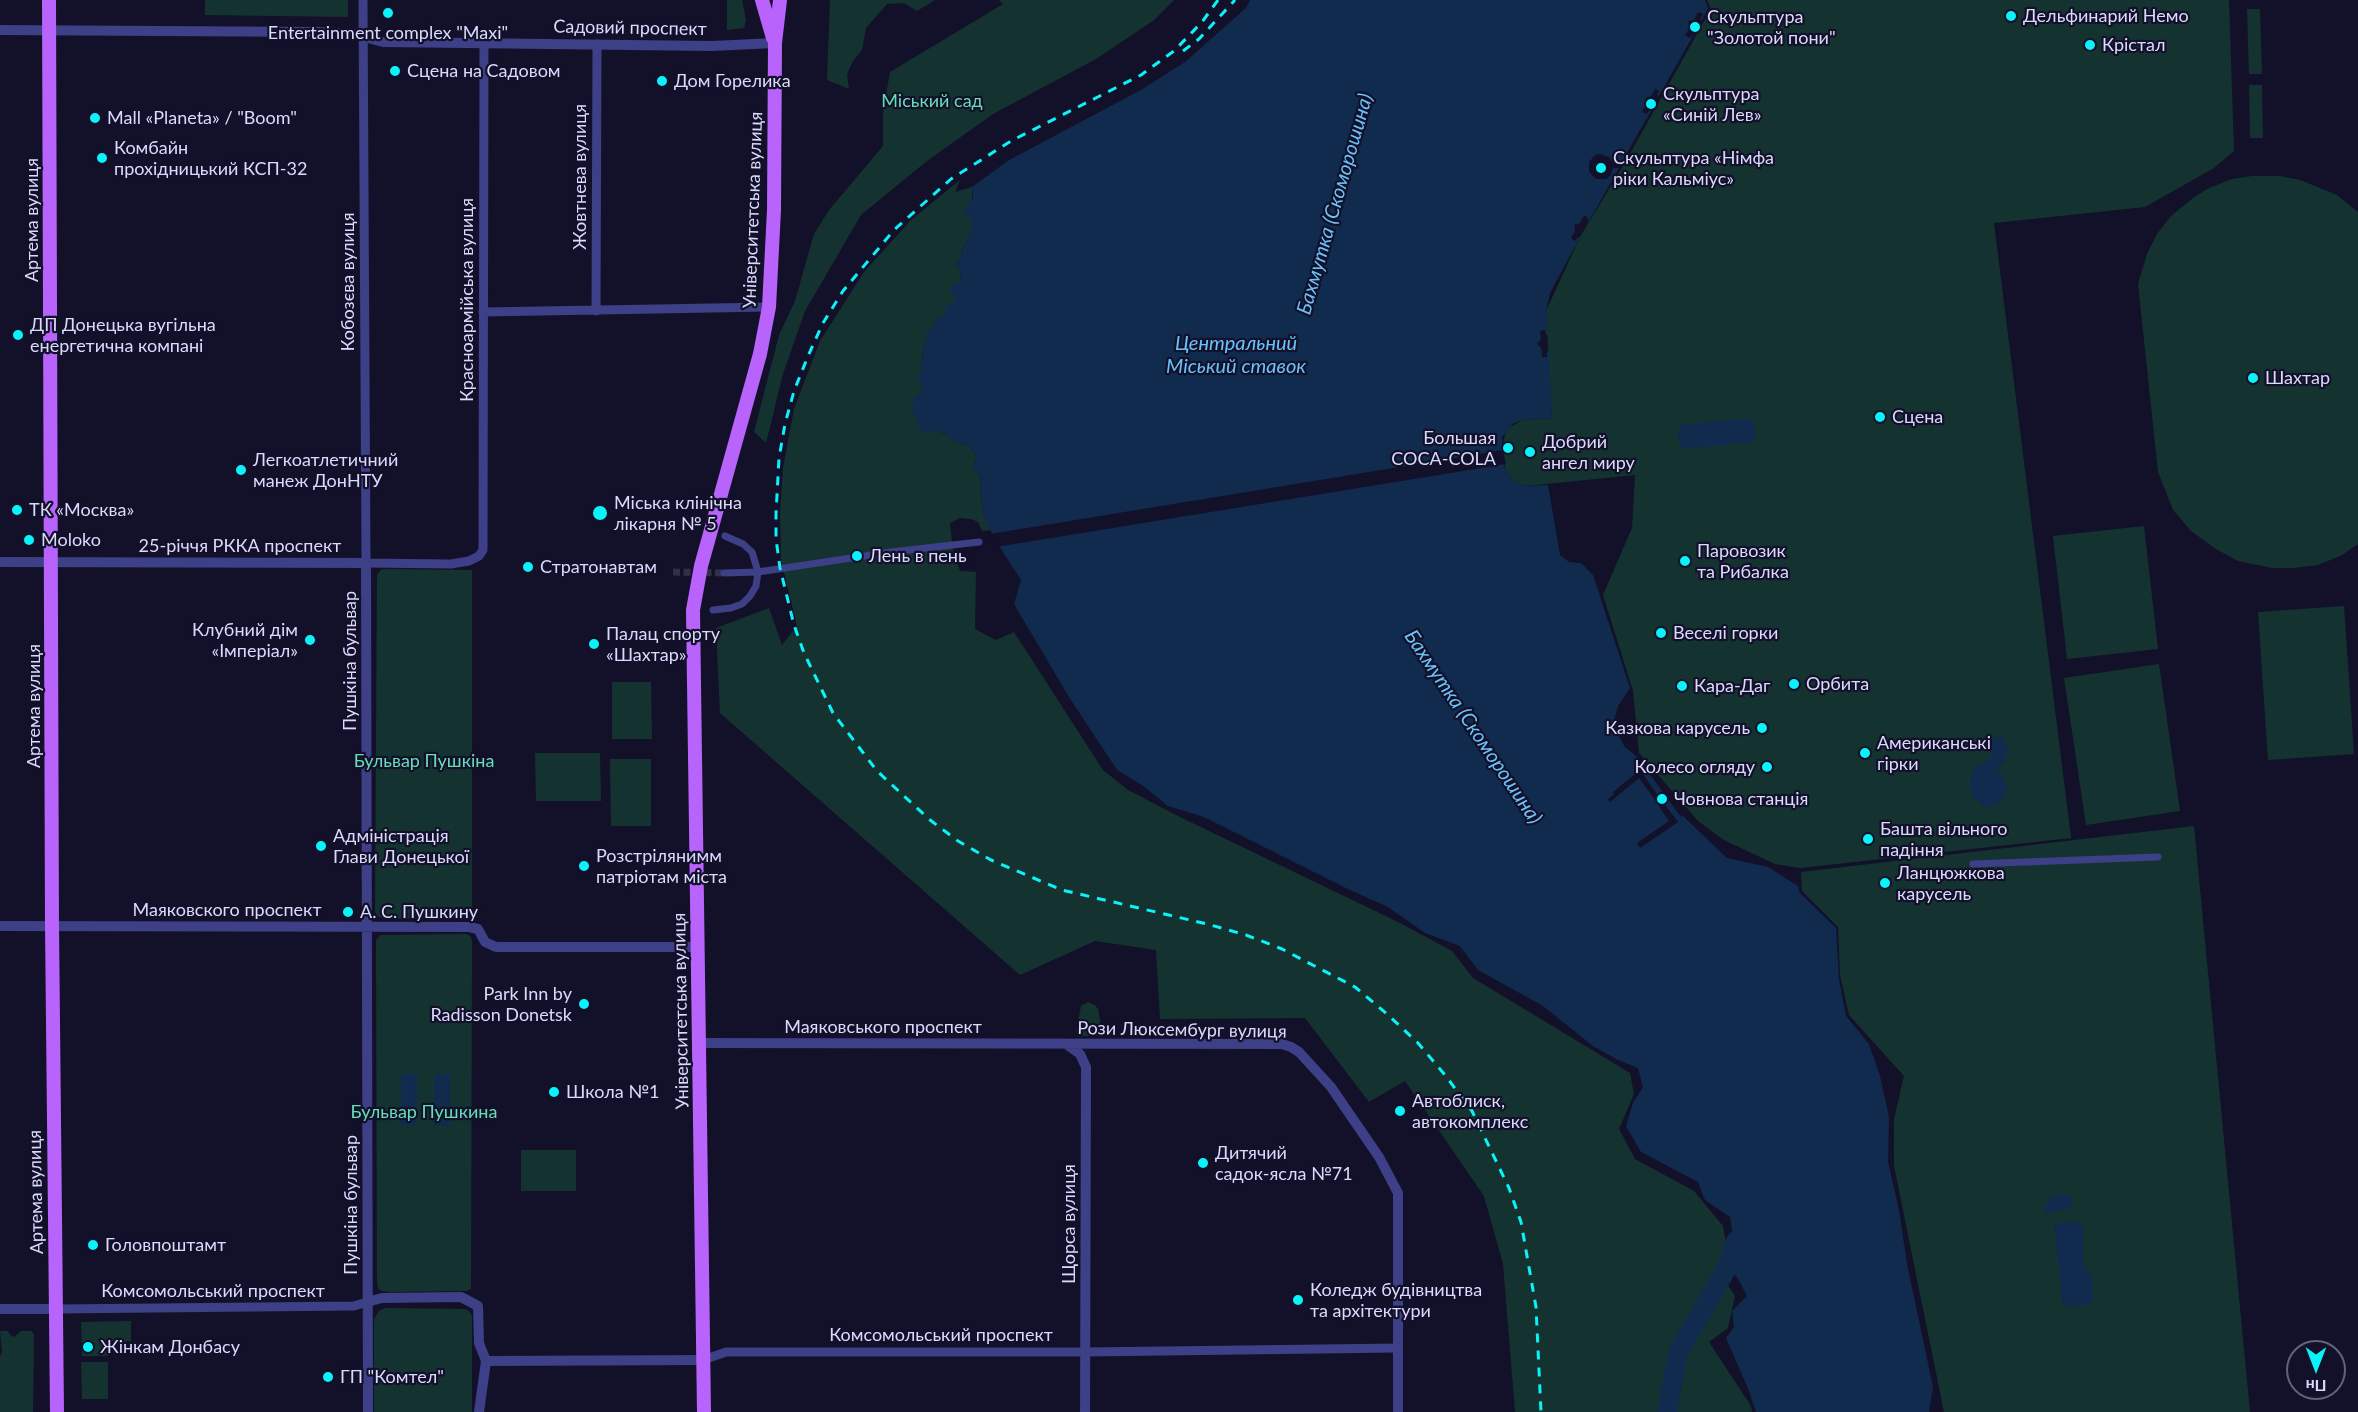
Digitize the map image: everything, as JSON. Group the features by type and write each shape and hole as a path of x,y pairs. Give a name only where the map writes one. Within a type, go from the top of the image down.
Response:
{"main road":[{"name":"Артема вулиця","path":"49,0 52,925 57,1412"},
{"name":"Університетська вулиця","path":"762,0 775,43"},
{"name":"Університетська вулиця","path":"704,1412 693,610 701,566 760,354 769,307 774,221 775,43 780,0"}],"street":[{"name":"Кобозєва вулиця","path":"363,0 366,563"},
{"name":"Садовий проспект","path":"0,30 320,32 353,34 383,42 715,46 775,43"},
{"name":"Красноармійська вулиця","path":"479,556 483,550 484,538 484,43"},
{"name":"Жовтнева вулиця","path":"596,311 597,45"},
{"path":"483,312 769,307"},
{"path":"713,610 742,604 756,586 758,572 752,552 743,544 725,536"},
{"path":"724,573 758,572 891,552 979,542"},
{"name":"25-річчя РККА проспект","path":"0,562 451,564 469,561 479,556"},
{"name":"Пушкіна бульвар","path":"366,563 368,1412"},
{"path":"1973,864 2158,857"},
{"name":"Маяковского проспект","path":"0,926 469,927 477,929 485,942 496,947 698,947"},
{"name":"Маяковського проспект","path":"699,1043 1066,1044"},
{"path":"1066,1044 1080,1054 1086,1066"},
{"name":"Рози Люксембург вулиця","path":"1066,1044 1282,1044 1299,1052 1331,1087 1379,1157 1398,1193 1398,1412"},
{"path":"1086,1066 1089,1054 1101,1044"},
{"name":"Щорса вулиця","path":"1085,1412 1086,1066"},
{"name":"Комсомольський проспект","path":"0,1309 354,1306 382,1298 461,1297 478,1306 479,1343 486,1361 703,1360 726,1352 1085,1352 1398,1348"},
{"path":"479,1412 486,1361"}],"green space":[{"path":"205,0 348,0 348,17 205,15"},
{"path":"727,0 742,0 746,20 744,28 727,30"},
{"name":"Міський сад","path":"830,0 935,0 917,11 904,3 887,4 866,28 862,50 853,61 847,74 849,89 827,80"},
{"name":"Міський сад","path":"999,0 1174,0 1154,20 1096,59 993,114 927,161 861,215 805,311 783,374 766,443 754,432 779,335 795,301 814,234 829,210 883,146 883,112 890,72 1003,4"},
{"path":"1707,0 2229,0 2234,151 2214,168 2145,207 1994,223 2071,838 1800,868 1775,864 1724,840 1698,821 1639,753 1633,691 1603,595 1632,528 1635,475 1526,486 1517,483 1506,472 1502,449 1506,430 1522,420 1552,418 1546,311 1580,237 1623,166 1711,9"},
{"path":"2247,9 2260,9 2262,74 2249,74"},
{"path":"2249,85 2262,85 2263,138 2250,138"},
{"name":"Шахтар","path":"2280,176 2300,180 2337,195 2358,212 2358,544 2342,555 2318,565 2272,568 2238,561 2216,549 2191,531 2173,510 2158,472 2138,284 2147,254 2157,234 2171,216 2193,198 2209,188 2232,179"},
{"path":"960,180 955,192 972,187 972,232 956,266 960,269 961,280 956,300 923,346 922,386 919,396 935,430 948,435 955,442 970,446 977,457 973,467 981,478 980,491 984,516 992,530 982,531 978,522 971,519 960,518 950,523 953,551 960,571 976,572 975,629 996,640 1014,632 1103,770 1128,790 1398,922 1452,951 1473,978 1630,1073 1634,1094 1619,1129 1635,1159 1694,1191 1723,1226 1726,1244 1719,1272 1735,1296 1728,1328 1709,1342 1751,1406 1752,1412 1515,1412 1503,1264 1484,1196 1405,1081 1369,1102 1305,1018 1160,1019 1156,950 1095,941 1020,975 720,713 716,628 769,608 782,645 797,626 781,560 780,513 783,468 794,409 820,341 864,272 911,220"},
{"path":"2144,526 2158,649 2067,659 2053,536"},
{"name":"Бульвар Пушкіна","path":"382,569 472,570 472,913 468,918 384,919 377,916 375,911 377,574"},
{"path":"2344,606 2354,754 2268,760 2258,612"},
{"path":"2159,664 2180,811 2086,825 2064,678"},
{"path":"612,682 651,682 652,739 612,739"},
{"path":"535,753 600,753 601,801 536,801"},
{"path":"610,759 651,759 651,826 611,826"},
{"path":"2194,826 2250,1412 1944,1412 1894,1166 1894,1119 1904,1076 1849,1015 1840,975 1838,927 1802,891 1801,872"},
{"name":"Бульвар Пушкина","path":"467,934 472,941 471,1289 466,1291 389,1292 379,1290 377,1284 376,940 381,935"},
{"path":"1088,1002 1098,1009 1102,1031 1098,1036 1081,1036 1076,1033 1081,1006"},
{"path":"521,1150 576,1150 576,1191 521,1191"},
{"path":"385,1308 465,1309 469,1311 472,1316 472,1412 374,1412 374,1319 379,1311"},
{"path":"131,1321 131,1341 113,1346 108,1356 82,1356 81,1322"},
{"path":"0,1331 8,1331 14,1337 21,1331 31,1331 34,1334 33,1412 0,1412 0,1357 2,1352"},
{"path":"81,1362 108,1362 108,1399 82,1399"}],"water":[{"name":"Центральний Міський ставок","path":"1250,0 1705,0 1708,8 1702,20 1700,19 1703,14 1698,12 1694,20 1688,21 1690,27 1685,35 1690,38 1694,34 1659,96 1657,95 1659,91 1655,89 1651,96 1645,98 1646,104 1642,112 1647,114 1649,110 1651,111 1621,163 1613,163 1609,157 1600,154 1595,155 1589,162 1589,172 1596,179 1606,179 1613,168 1619,168 1588,223 1588,218 1584,215 1580,223 1574,225 1575,231 1571,238 1575,241 1580,237 1550,293 1546,311 1548,335 1545,330 1540,331 1541,339 1537,344 1541,348 1542,357 1547,357 1547,351 1549,351 1552,418 1522,420 1513,424 1502,437 1503,461 1506,472 1517,483 1526,486 1548,485 1560,555 1569,562 1581,563 1593,575 1630,688 1618,706 1615,717 1617,732 1624,746 1637,757 1681,817 1683,816 1727,858 1768,867 1798,886 1800,893 1836,928 1839,979 1846,1016 1869,1044 1880,1076 1889,1117 1888,1162 1933,1387 1929,1412 1756,1412 1726,1338 1734,1327 1732,1311 1747,1296 1738,1279 1725,1263 1734,1241 1730,1217 1705,1200 1698,1182 1641,1152 1626,1126 1633,1103 1643,1087 1638,1068 1593,1046 1543,1006 1478,970 1460,946 1425,933 1388,907 1204,817 1168,806 1142,785 1117,770 1069,697 1014,604 1021,580 994,538 984,516 980,491 981,478 973,467 977,457 970,446 955,442 948,435 935,430 927,434 919,429 919,422 911,413 914,408 913,397 919,396 922,386 918,377 923,369 919,362 923,358 923,346 928,337 925,332 934,328 936,317 943,318 947,313 944,308 956,300 949,289 961,280 960,269 956,266 972,232 972,223 964,211 973,199 972,187 1009,160 1141,90 1185,62 1246,8"},
{"path":"1751,418 1755,426 1754,442 1684,449 1679,442 1678,433 1681,425"},
{"path":"2002,736 2008,748 2005,762 1996,769 2003,774 2007,791 2001,801 1993,807 1984,807 1974,798 1970,776 1974,768 1992,757 1990,739"},
{"path":"401,1074 417,1074 417,1126 401,1126"},
{"path":"434,1074 450,1074 450,1126 434,1126"},
{"path":"2068,1194 2072,1208 2055,1211 2052,1214 2046,1213 2044,1210 2047,1203 2052,1197"},
{"path":"2079,1221 2082,1225 2084,1263 2092,1278 2094,1298 2092,1302 2074,1308 2073,1305 2063,1306 2054,1224"}],"pier":[{"path":"1503,450 1506,464 996,547 990,534"},
{"path":"1640,770 1659,797 1655,800 1639,778 1610,802 1608,799 1614,794 1613,792"},
{"path":"1663,802 1678,822 1640,848 1637,843 1669,821 1658,805"}],"waterway":[{"name":"Бахмутка (Скоморошина)","path":"1667,1412 1678,1353 1728,1266 1736,1241"}],"tunnel":[{"path":"673,572 724,573"}],"railway":[{"path":"1218,0 1202,22 1174,51 1141,75 1011,141 951,179 894,230 843,291 823,323 808,356 794,391 785,424 779,458 776,514 776,539 780,568 794,625 804,653 833,713 877,771 930,820 958,841 991,860 1062,890 1207,924 1246,935 1282,949 1355,987 1418,1043 1472,1111 1509,1188 1521,1222 1536,1307 1541,1412"},
{"path":"1183,51 1199,39 1235,0"}],"place":[{"name":"Entertainment complex \"Maxi\"","path":"388,13"},
{"name":"Дельфинарий Немо","path":"2011,16"},
{"name":"Скульптура \"Золотой пони\"","path":"1695,27"},
{"name":"Крістал","path":"2090,45"},
{"name":"Сцена на Садовом","path":"395,71"},
{"name":"Дом Горелика","path":"662,81"},
{"name":"Скульптура «Синій Лев»","path":"1651,104"},
{"name":"Mall «Planeta» / \"Boom\"","path":"95,118"},
{"name":"Комбайн прохідницький КСП-32","path":"102,158"},
{"name":"Скульптура «Німфа ріки Кальміус»","path":"1601,168"},
{"name":"ДП Донецька вугільна енергетична компані","path":"18,335"},
{"name":"Шахтар","path":"2253,378"},
{"name":"Сцена","path":"1880,417"},
{"name":"Большая COCA-COLA","path":"1508,448"},
{"name":"Добрий ангел миру","path":"1530,452"},
{"name":"Легкоатлетичний манеж ДонНТУ","path":"241,470"},
{"name":"ТК «Москва»","path":"17,510"},
{"name":"Міська клінічна лікарня № 5","path":"600,513"},
{"name":"Moloko","path":"29,540"},
{"name":"Лень в пень","path":"857,556"},
{"name":"Паровозик та Рибалка","path":"1685,561"},
{"name":"Стратонавтам","path":"528,567"},
{"name":"Веселі горки","path":"1661,633"},
{"name":"Клубний дім «Імперіал»","path":"310,640"},
{"name":"Палац спорту «Шахтар»","path":"594,644"},
{"name":"Орбита","path":"1794,684"},
{"name":"Кара-Даг","path":"1682,686"},
{"name":"Казкова карусель","path":"1762,728"},
{"name":"Американські гірки","path":"1865,753"},
{"name":"Колесо огляду","path":"1767,767"},
{"name":"Човнова станція","path":"1662,799"},
{"name":"Башта вільного падіння","path":"1868,839"},
{"name":"Адміністрація Глави Донецької","path":"321,846"},
{"name":"Розстрілянимм патріотам міста","path":"584,866"},
{"name":"Ланцюжкова карусель","path":"1885,883"},
{"name":"А. С. Пушкину","path":"348,912"},
{"name":"Park Inn by Radisson Donetsk","path":"584,1004"},
{"name":"Школа №1","path":"554,1092"},
{"name":"Автоблиск, автокомплекс","path":"1400,1111"},
{"name":"Дитячий садок-ясла №71","path":"1203,1163"},
{"name":"Головпоштамт","path":"93,1245"},
{"name":"Коледж будівництва та архітектури","path":"1298,1300"},
{"name":"Жінкам Донбасу","path":"88,1347"},
{"name":"ГП \"Комтел\"","path":"328,1377"}]}
